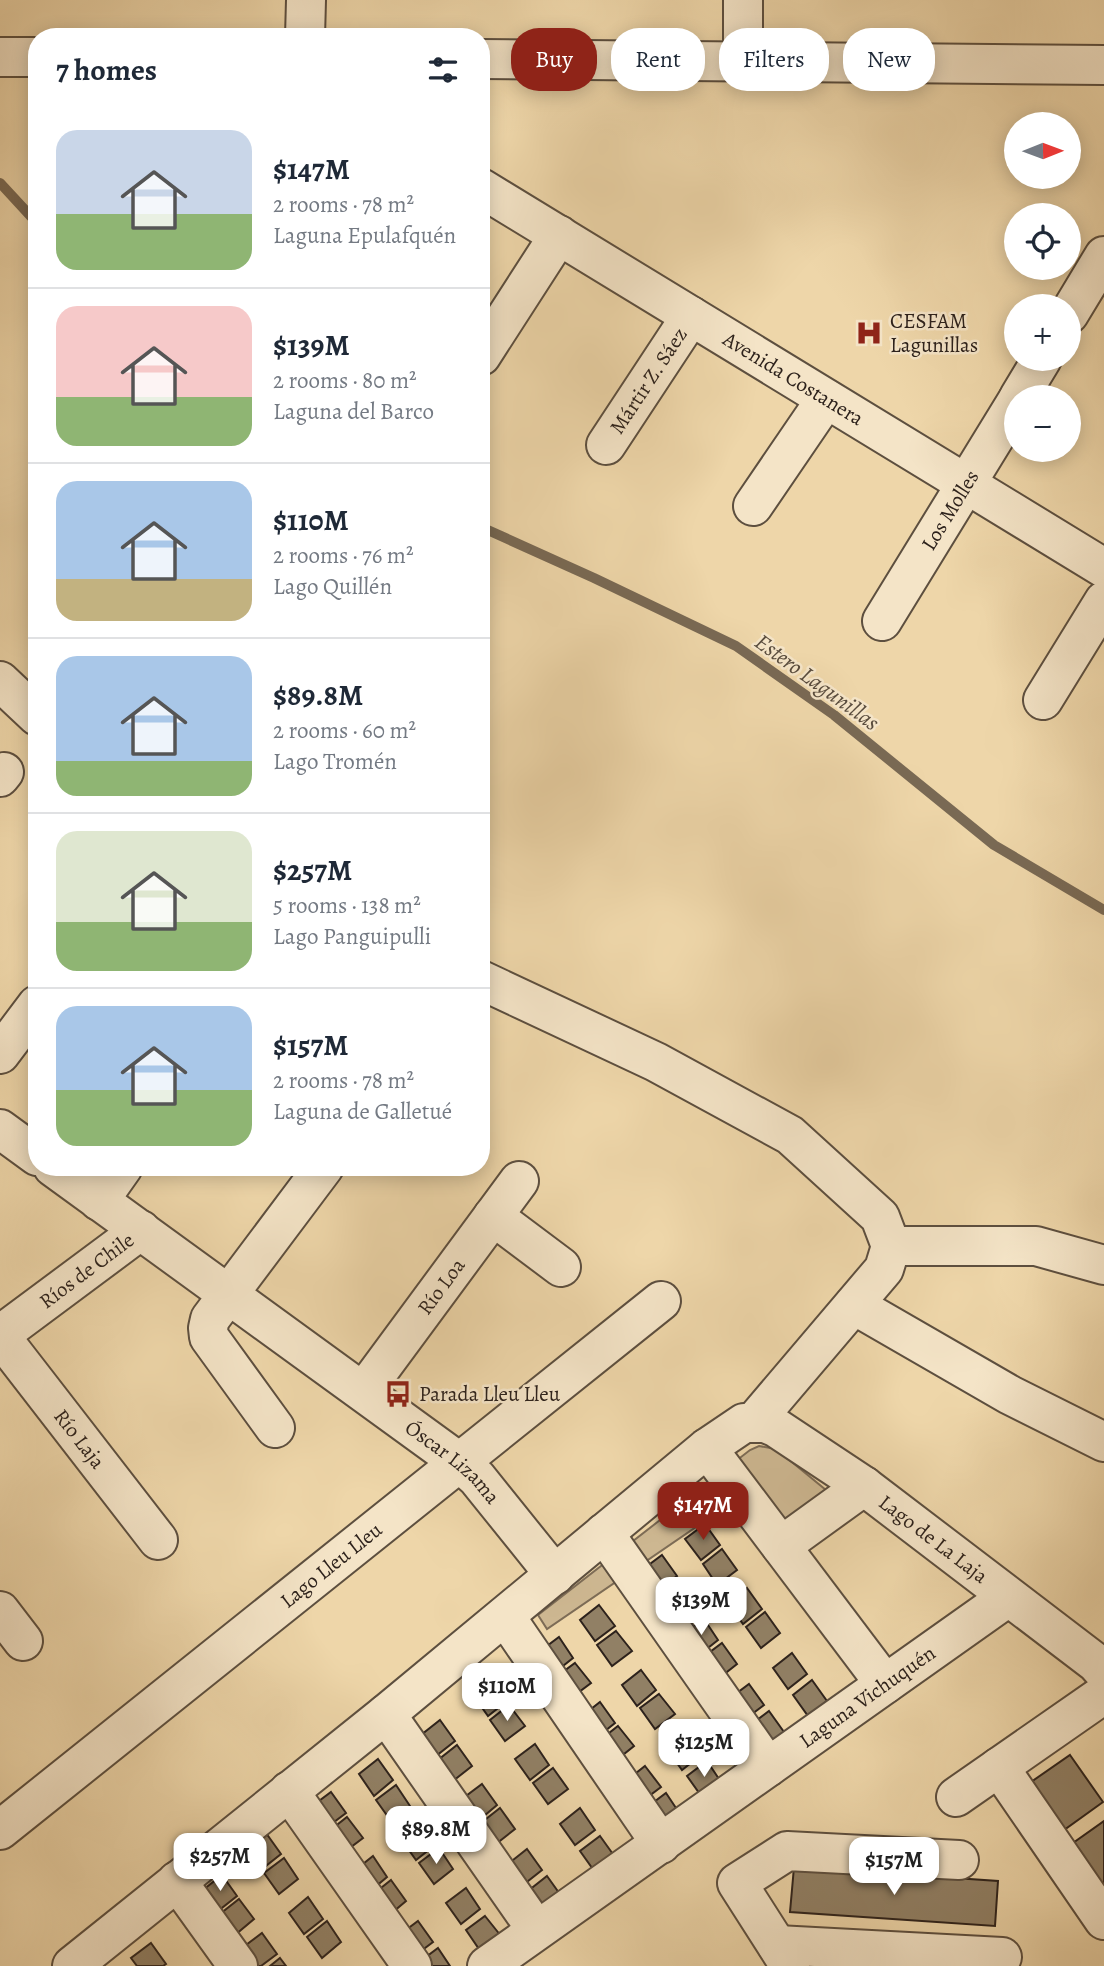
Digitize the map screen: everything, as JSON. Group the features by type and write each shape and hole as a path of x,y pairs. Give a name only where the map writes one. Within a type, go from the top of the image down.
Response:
{"street":[{"path":"305,28 306,0"},
{"path":"743,0 743,28"},
{"path":"0,57 28,57"},
{"path":"490,59 719,62"},
{"path":"829,63 1104,65"},
{"name":"Avenida Costanera","path":"490,193 1104,568"},
{"path":"490,342 559,235"},
{"path":"1081,294 1104,256"},
{"name":"Mártir Z. Sáez","path":"606,445 691,316"},
{"path":"753,506 826,399"},
{"name":"Los Molles","path":"882,621 1004,422"},
{"path":"1043,700 1104,601"},
{"path":"0,681 28,707"},
{"path":"72,1966 386,1714 707,1448 736,1427 754,1422 884,1269 891,1246 880,1217 790,1135 656,1062 490,984"},
{"path":"0,1054 28,1017"},
{"path":"0,1129 28,1149"},
{"name":"Óscar Lizama","path":"65,1176 459,1462 477,1478 555,1575"},
{"path":"99,1201 117,1176"},
{"path":"275,1428 208,1332 210,1319 317,1176"},
{"name":"Río Loa","path":"364,1391 519,1181"},
{"path":"493,1216 561,1267"},
{"name":"Ríos de Chile","path":"0,1336 141,1230"},
{"path":"891,1246 1036,1246 1104,1265"},
{"name":"Lago Lleu Lleu","path":"0,1830 661,1301"},
{"path":"854,1305 1010,1395 1104,1442"},
{"name":"Río Laja","path":"0,1336 158,1540"},
{"name":"Lago de La Laja","path":"754,1422 775,1427 864,1486 1104,1672"},
{"path":"707,1448 885,1684"},
{"path":"781,1546 864,1486"},
{"path":"604,1533 768,1767"},
{"name":"Laguna Vichuquén","path":"487,1966 1008,1597"},
{"path":"0,1611 23,1641"},
{"path":"505,1616 661,1844"},
{"path":"956,1797 1104,1694"},
{"path":"386,1714 536,1929"},
{"path":"999,1768 1104,1920"},
{"path":"289,1790 412,1966"},
{"path":"958,1860 787,1851 737,1883 783,1955 1002,1957"},
{"path":"177,1881 237,1966"}],"shaded area":[{"path":"759,1446 776,1449 832,1495 790,1527 753,1488 547,1629 538,1615 750,1450"}],"building":[{"path":"705,1524 720,1545 701,1560 685,1539"},
{"path":"722,1549 737,1570 717,1585 703,1564"},
{"path":"662,1555 677,1576 657,1591 642,1570"},
{"path":"678,1580 694,1601 674,1616 659,1595"},
{"path":"747,1588 762,1609 743,1624 728,1603"},
{"path":"599,1605 615,1626 595,1641 580,1620"},
{"path":"765,1612 780,1633 761,1648 746,1627"},
{"path":"704,1619 718,1640 699,1655 684,1634"},
{"path":"616,1631 632,1651 612,1666 597,1645"},
{"path":"559,1637 573,1658 554,1673 539,1652"},
{"path":"722,1643 737,1664 718,1679 702,1658"},
{"path":"792,1653 807,1674 788,1689 773,1668"},
{"path":"575,1663 591,1683 571,1698 556,1677"},
{"path":"641,1670 656,1690 637,1706 622,1685"},
{"path":"493,1680 507,1701 488,1716 473,1695"},
{"path":"812,1680 827,1701 808,1716 793,1695"},
{"path":"749,1684 764,1705 744,1720 729,1699"},
{"path":"659,1694 675,1714 655,1729 640,1708"},
{"path":"600,1702 615,1723 596,1738 581,1717"},
{"path":"509,1705 525,1726 505,1741 490,1720"},
{"path":"769,1711 784,1732 764,1747 749,1726"},
{"path":"440,1720 455,1741 436,1756 421,1735"},
{"path":"618,1726 634,1746 614,1762 599,1741"},
{"path":"687,1734 701,1755 682,1770 667,1749"},
{"path":"535,1744 549,1765 530,1780 515,1759"},
{"path":"457,1745 472,1766 453,1781 438,1760"},
{"path":"1070,1755 1103,1802 1064,1830 1031,1782"},
{"path":"378,1759 393,1780 374,1796 359,1774"},
{"path":"707,1761 721,1782 702,1797 687,1776"},
{"path":"645,1766 661,1787 641,1802 626,1781"},
{"path":"553,1768 568,1789 548,1804 533,1783"},
{"path":"482,1784 497,1805 478,1821 462,1799"},
{"path":"396,1785 410,1806 391,1821 376,1800"},
{"path":"331,1792 346,1813 326,1828 311,1807"},
{"path":"666,1793 680,1814 661,1829 646,1808"},
{"path":"500,1808 515,1829 496,1844 481,1823"},
{"path":"580,1808 595,1830 575,1845 560,1824"},
{"path":"347,1817 363,1838 343,1853 328,1832"},
{"path":"1104,1821 1104,1888 1073,1843"},
{"path":"420,1824 435,1845 416,1860 401,1839"},
{"path":"266,1833 281,1854 262,1869 247,1848"},
{"path":"600,1836 615,1857 595,1872 580,1851"},
{"path":"439,1848 453,1869 434,1884 419,1863"},
{"path":"527,1849 542,1870 523,1885 508,1864"},
{"path":"373,1856 387,1877 368,1893 353,1872"},
{"path":"284,1858 298,1879 279,1894 264,1873"},
{"path":"794,1867 998,1881 995,1926 790,1912"},
{"path":"222,1875 237,1896 218,1911 203,1890"},
{"path":"547,1876 562,1897 543,1912 528,1891"},
{"path":"391,1880 406,1901 387,1917 371,1896"},
{"path":"466,1888 480,1909 461,1924 446,1903"},
{"path":"308,1897 323,1919 304,1934 289,1913"},
{"path":"239,1899 254,1919 235,1935 220,1914"},
{"path":"485,1916 501,1936 481,1952 466,1930"},
{"path":"327,1921 341,1942 322,1958 307,1937"},
{"path":"418,1921 433,1942 413,1957 398,1936"},
{"path":"262,1933 277,1954 261,1966 255,1966 242,1948"},
{"path":"151,1943 166,1964 137,1966 131,1958"},
{"path":"438,1948 450,1966 420,1966 418,1963"},
{"path":"280,1958 286,1966 270,1966"}],"waterway":[{"name":"Estero Lagunillas","path":"0,183 28,213"},
{"name":"Estero Lagunillas","path":"490,531 736,646 834,715 994,845 1104,910"}],"place":[{"name":"CESFAM Lagunillas","path":"869,333"},
{"name":"Parada Lleu Lleu","path":"398,1394"}]}
